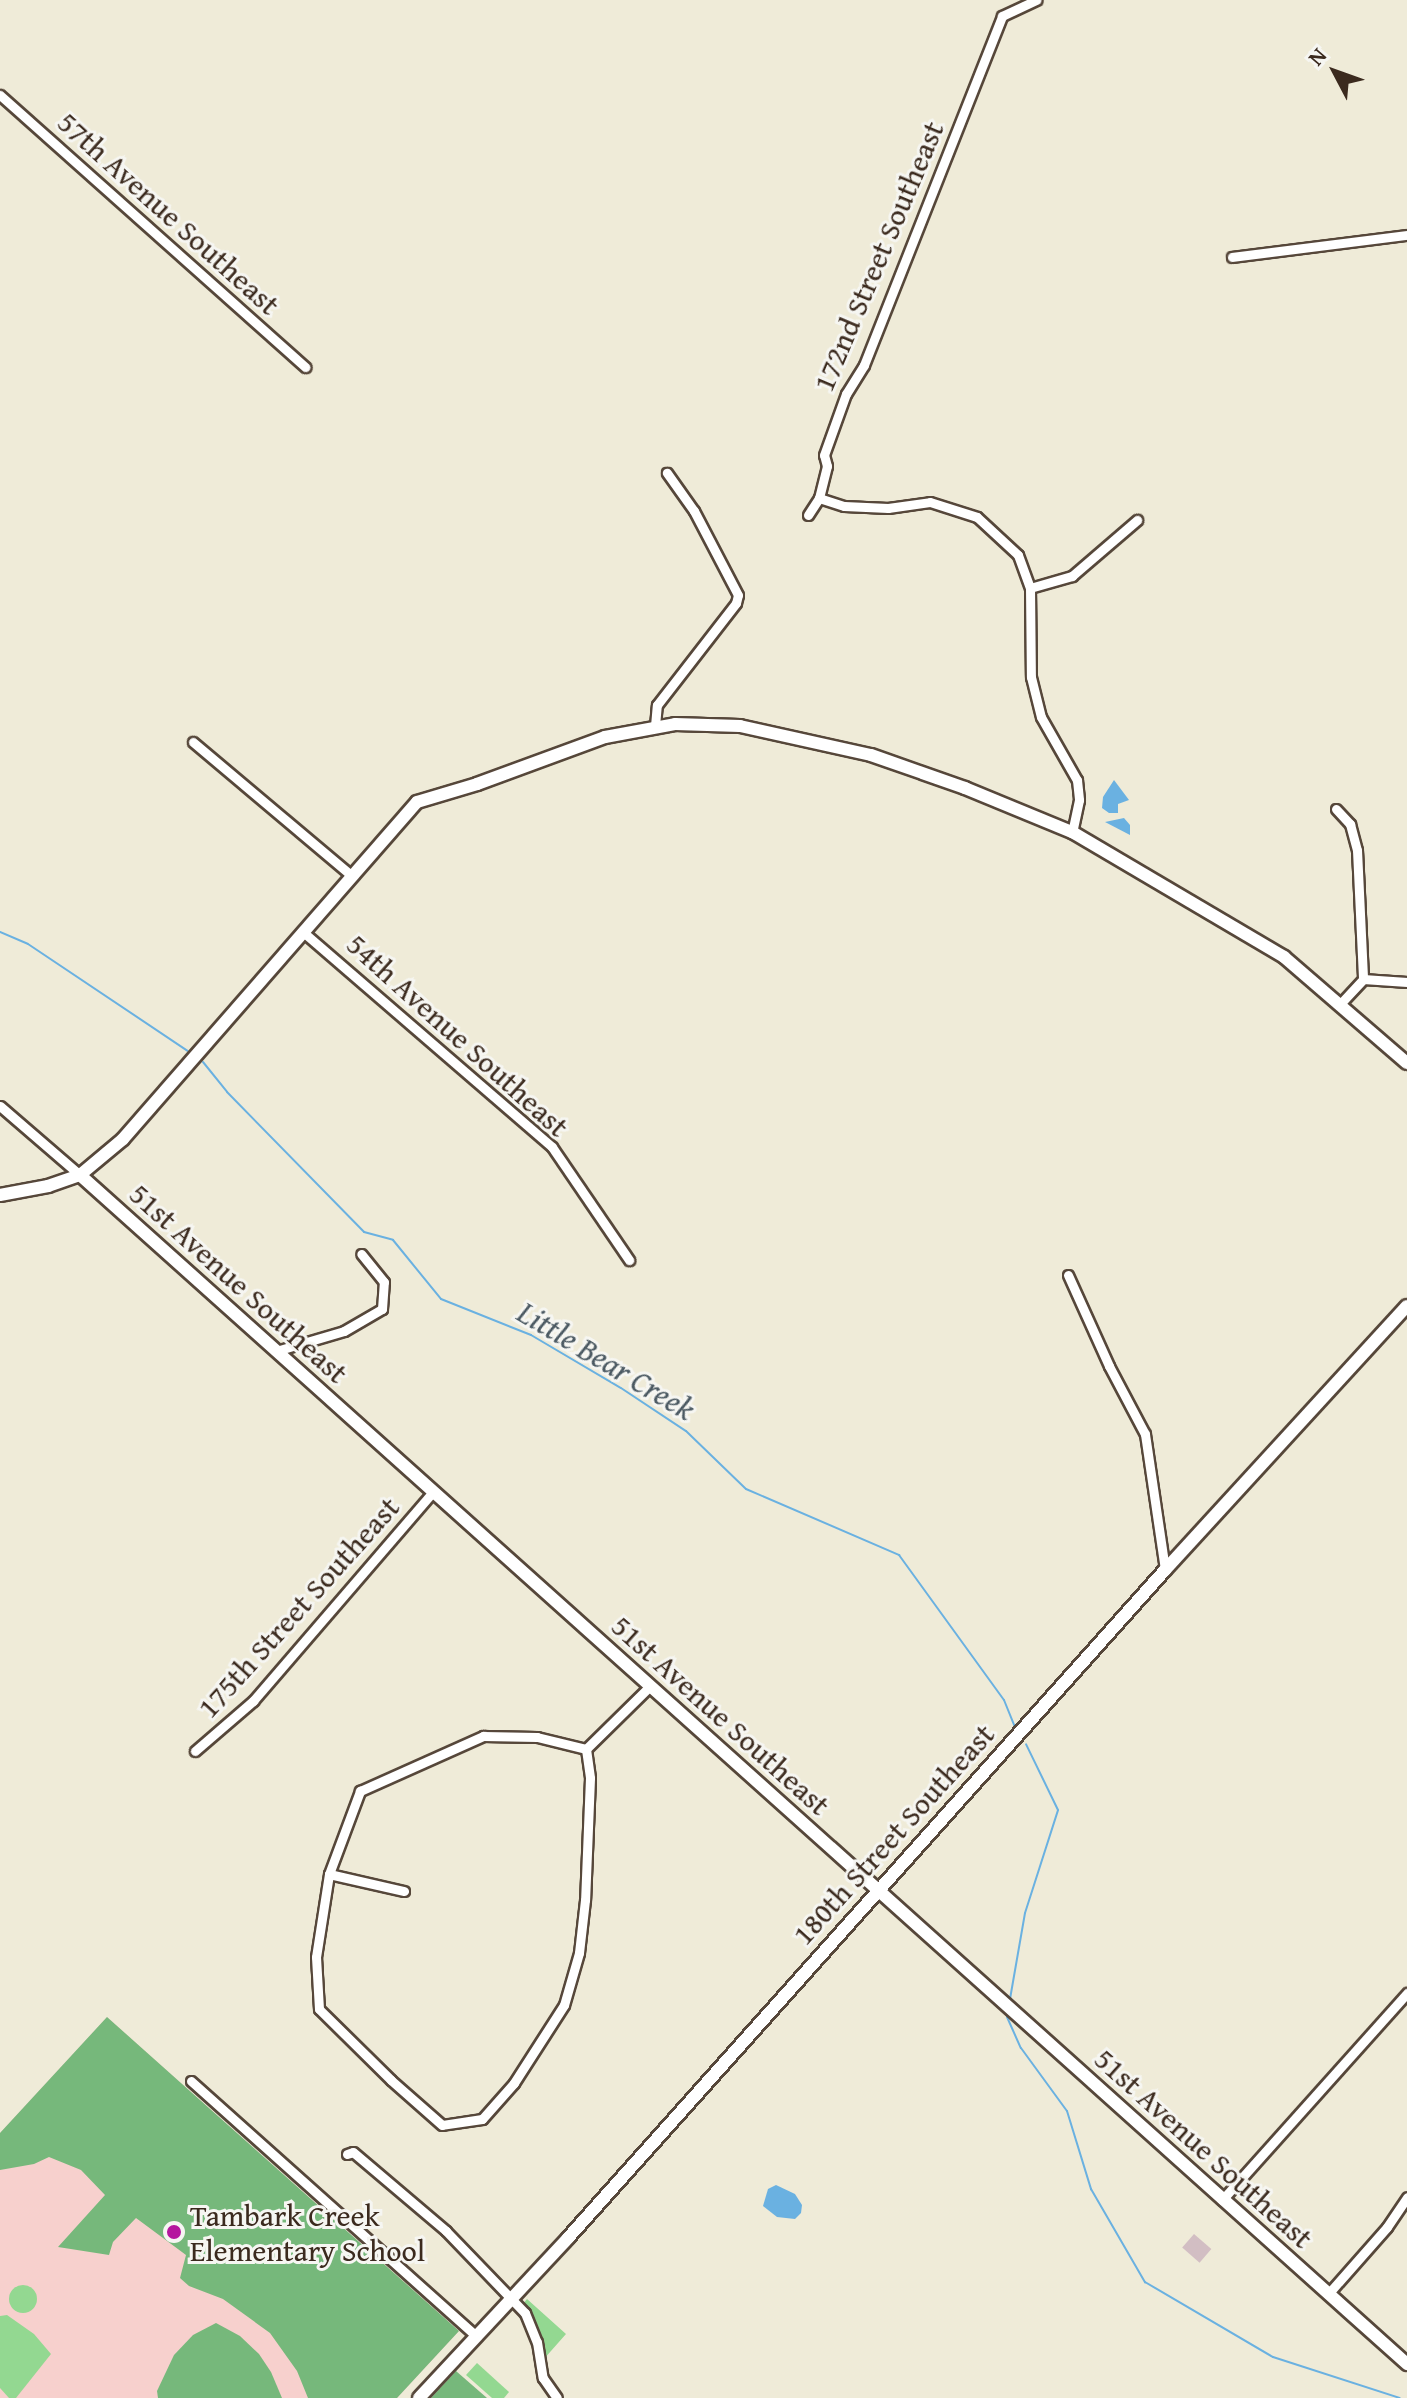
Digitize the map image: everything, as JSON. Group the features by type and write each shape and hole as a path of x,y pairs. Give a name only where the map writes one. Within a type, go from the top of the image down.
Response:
{"street":[{"name":"172nd Street Southeast","path":"808,515 819,498 827,466 824,455 846,394 864,365 1002,16 1036,0"},
{"name":"57th Avenue Southeast","path":"0,95 305,367"},
{"path":"1232,257 1407,235"},
{"path":"655,726 657,705 736,603 738,595 694,511 667,473"},
{"path":"819,498 844,506 888,508 930,502 977,517 1018,555 1030,588 1031,677 1041,717 1077,780 1079,800 1072,832"},
{"path":"1030,588 1072,576 1137,520"},
{"path":"0,1195 48,1186 80,1175 123,1139 350,874 417,802 512,772 582,745 655,726 708,723 740,726 871,755 965,788 1072,832 1284,957 1407,1063"},
{"path":"193,742 350,874"},
{"path":"1336,809 1350,824 1357,850 1363,979 1341,1003"},
{"name":"54th Avenue Southeast","path":"302,931 552,1147 629,1260"},
{"path":"1363,979 1407,982"},
{"name":"51st Avenue Southeast","path":"0,1106 1407,2364"},
{"path":"276,1351 344,1331 382,1309 384,1282 361,1254"},
{"path":"1068,1275 1109,1366 1145,1434 1165,1570"},
{"name":"180th Street Southeast","path":"419,2398 1407,1306"},
{"name":"175th Street Southeast","path":"195,1751 253,1701 433,1492"},
{"path":"586,1749 649,1687"},
{"path":"483,1736 537,1737 586,1749 590,1778 585,1900 579,1953 564,2005 514,2083 482,2119 442,2125 319,2009 316,1957 329,1874 360,1791 394,1773 483,1736"},
{"path":"329,1874 404,1891"},
{"path":"1222,2200 1407,1993"},
{"path":"191,2081 476,2336"},
{"path":"347,2154 353,2152 446,2231 525,2313 532,2327 543,2378 557,2398"},
{"path":"1328,2294 1387,2227 1407,2197"}],"shaded area":[{"name":"Tambark Creek Elementary School","path":"107,2017 459,2331 397,2398 0,2398 0,2133"},
{"path":"1194,2234 1211,2249 1200,2263 1182,2248"}],"green space":[{"path":"107,2017 459,2331 397,2398 308,2398 297,2371 270,2333 223,2299 189,2286 180,2278 186,2255 136,2218 113,2242 109,2255 58,2247 105,2195 81,2170 49,2157 34,2164 0,2170 0,2133"},
{"path":"23,2285 33,2289 37,2299 33,2309 23,2313 13,2309 9,2299 13,2289"},
{"path":"527,2299 566,2334 543,2360 539,2329 523,2304"},
{"path":"7,2315 34,2334 51,2354 16,2398 9,2398 0,2388 0,2316"},
{"path":"216,2323 240,2336 259,2354 282,2398 158,2398 157,2391 174,2355 193,2335"},
{"path":"477,2363 509,2392 504,2398 492,2398 466,2375"},
{"path":"456,2371 487,2398 431,2398"}],"water":[{"path":"1114,780 1129,800 1118,804 1118,813 1109,813 1102,808 1103,797"},
{"path":"1124,818 1130,825 1130,835 1105,822"},
{"path":"776,2185 795,2194 802,2205 801,2213 795,2219 777,2217 763,2206 768,2189"}],"waterway":[{"name":"Little Bear Creek","path":"0,932 28,944 188,1051"},
{"name":"Little Bear Creek","path":"203,1062 227,1092 364,1232 393,1240 441,1299 531,1335 621,1388 686,1431 746,1489 899,1555 1004,1700 1015,1727"},
{"name":"Little Bear Creek","path":"1010,1999 1025,1913 1058,1810 1026,1744"},
{"name":"Little Bear Creek","path":"1007,2017 1021,2048 1067,2111 1091,2189 1145,2282 1273,2357 1400,2398"}],"place":[{"name":"Tambark Creek Elementary School","path":"174,2232"}]}
